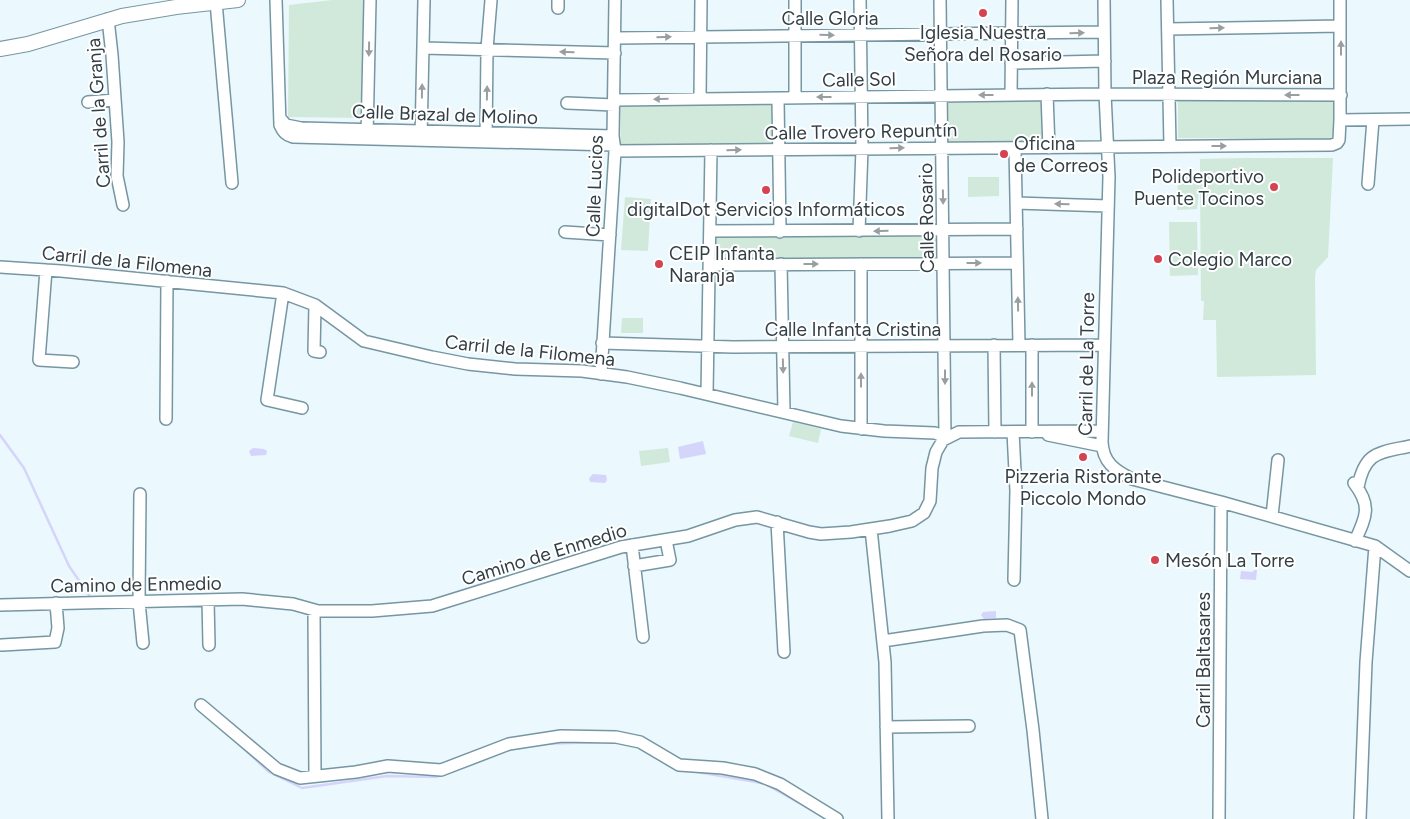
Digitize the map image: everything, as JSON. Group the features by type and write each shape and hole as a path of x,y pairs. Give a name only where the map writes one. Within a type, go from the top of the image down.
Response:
{"main road":[{"path":"0,49 46,39 108,19 176,3 238,0"}],"street":[{"name":"Calle Trovero Repuntín","path":"276,0 280,118 282,129 293,137 367,134 486,137 711,150 1108,146"},
{"path":"367,134 370,0"},
{"path":"421,136 424,0"},
{"path":"486,137 487,49 491,0"},
{"name":"Calle Lucios","path":"601,374 614,144 615,0"},
{"path":"700,98 701,0"},
{"path":"795,0 795,98"},
{"path":"860,0 862,97 860,231"},
{"name":"Calle Rosario","path":"940,0 945,437"},
{"path":"1011,95 1012,0"},
{"name":"Carril de La Torre","path":"1104,0 1105,94 1108,146 1102,431 1104,457 1111,467 1132,479 1272,516 1374,546 1410,571"},
{"path":"1167,0 1170,146"},
{"path":"1340,0 1341,95"},
{"path":"216,2 232,183"},
{"name":"Carril de la Granja","path":"108,19 115,100 117,176 123,205"},
{"path":"1168,29 1340,26"},
{"name":"Calle Gloria","path":"616,38 1104,32"},
{"path":"423,48 615,53"},
{"path":"1011,63 1105,61"},
{"path":"1047,94 1049,148"},
{"name":"Plaza Región Murciana","path":"1105,94 1341,95 1339,140 1332,145 1108,146"},
{"name":"Calle Sol","path":"567,103 700,98 778,99 1105,94"},
{"path":"778,99 780,232"},
{"path":"88,102 115,100"},
{"path":"1340,120 1410,119"},
{"path":"1368,184 1373,120"},
{"path":"1015,148 1019,345"},
{"path":"707,394 711,150"},
{"path":"1016,202 1108,206"},
{"path":"710,231 1017,229"},
{"path":"564,232 610,235"},
{"path":"710,265 1017,263"},
{"path":"781,264 784,411"},
{"path":"860,429 861,264"},
{"name":"Carril de la Filomena","path":"0,266 282,293 315,305 364,340 432,357 468,364 515,369 582,372 645,380 860,429 935,432 945,437"},
{"path":"46,270 39,360 73,362"},
{"path":"166,419 167,281"},
{"path":"282,293 267,400 302,408"},
{"path":"315,305 314,351 320,352"},
{"name":"Calle Infanta Cristina","path":"602,343 783,347 1104,345"},
{"path":"1032,345 1032,432"},
{"path":"994,346 995,432"},
{"path":"945,437 959,432 1102,431"},
{"path":"1013,432 1016,491 1014,580"},
{"path":"1032,432 1102,446"},
{"name":"Camino de Enmedio","path":"0,605 251,600 293,604 314,610 372,611 432,606 551,568 632,545 688,536 734,520 757,517 822,534 871,529 912,521 924,513 930,501 934,460 945,437"},
{"path":"1355,541 1364,523 1367,510 1361,492 1355,484 1364,467 1376,453 1410,446"},
{"path":"1272,516 1278,460"},
{"path":"140,494 139,602 143,643"},
{"name":"Carril Baltasares","path":"1220,819 1221,502"},
{"path":"777,522 784,652"},
{"path":"871,529 885,662 888,819"},
{"path":"634,566 670,560 666,540"},
{"path":"632,545 643,637"},
{"path":"1360,819 1366,662 1374,546"},
{"path":"208,600 209,645"},
{"path":"2,645 56,642 58,628 56,603"},
{"path":"314,610 315,776"},
{"path":"882,641 983,626 1007,625 1020,630 1034,730 1042,819"},
{"path":"201,706 277,769 300,778 356,772 388,766 441,770 509,744 561,736 616,737 640,742 679,765 723,768 755,774 780,784 837,819"},
{"path":"886,727 969,726"}],"green space":[{"path":"332,0 365,0 360,118 288,117 289,5"},
{"path":"1039,101 1043,103 1043,140 1041,141 947,143 946,104 948,103"},
{"path":"1178,101 1333,101 1333,139 1178,138"},
{"path":"776,104 777,146 621,146 620,106"},
{"path":"1333,158 1328,257 1316,270 1315,277 1316,375 1217,377 1216,320 1203,320 1204,301 1201,301 1200,185 1197,209 1177,210 1178,174 1200,174 1200,159"},
{"path":"968,177 999,177 999,196 968,197"},
{"path":"625,197 651,199 648,251 621,250"},
{"path":"1169,222 1197,222 1198,275 1170,276"},
{"path":"939,234 939,259 713,260 714,237"},
{"path":"622,318 643,318 643,333 621,333"},
{"path":"793,422 821,429 818,443 789,436"},
{"path":"668,448 670,462 641,466 639,451"}],"water":[{"path":"703,441 706,454 680,459 678,447"},
{"path":"253,448 264,449 267,451 266,455 251,456 249,451"},
{"path":"593,474 606,475 607,480 605,483 590,482 589,478"},
{"path":"1257,570 1256,580 1240,579 1241,571 1253,572"},
{"path":"996,611 996,618 984,619 981,615 983,612"}],"waterway":[{"path":"0,435 24,468 69,566 91,598"},
{"path":"543,744 600,742"},
{"path":"240,745 269,772 302,788 387,776 436,777 443,774"},
{"path":"691,771 762,783"},
{"path":"767,785 817,813"}],"place":[{"name":"Iglesia Nuestra Señora del Rosario","path":"983,13"},
{"name":"Oficina de Correos","path":"1004,154"},
{"name":"Polideportivo Puente Tocinos","path":"1274,187"},
{"name":"digitalDot Servicios Informáticos","path":"766,190"},
{"name":"Colegio Marco","path":"1158,259"},
{"name":"CEIP Infanta Naranja","path":"659,264"},
{"name":"Pizzeria Ristorante Piccolo Mondo","path":"1083,457"},
{"name":"Mesón La Torre","path":"1155,560"}]}
